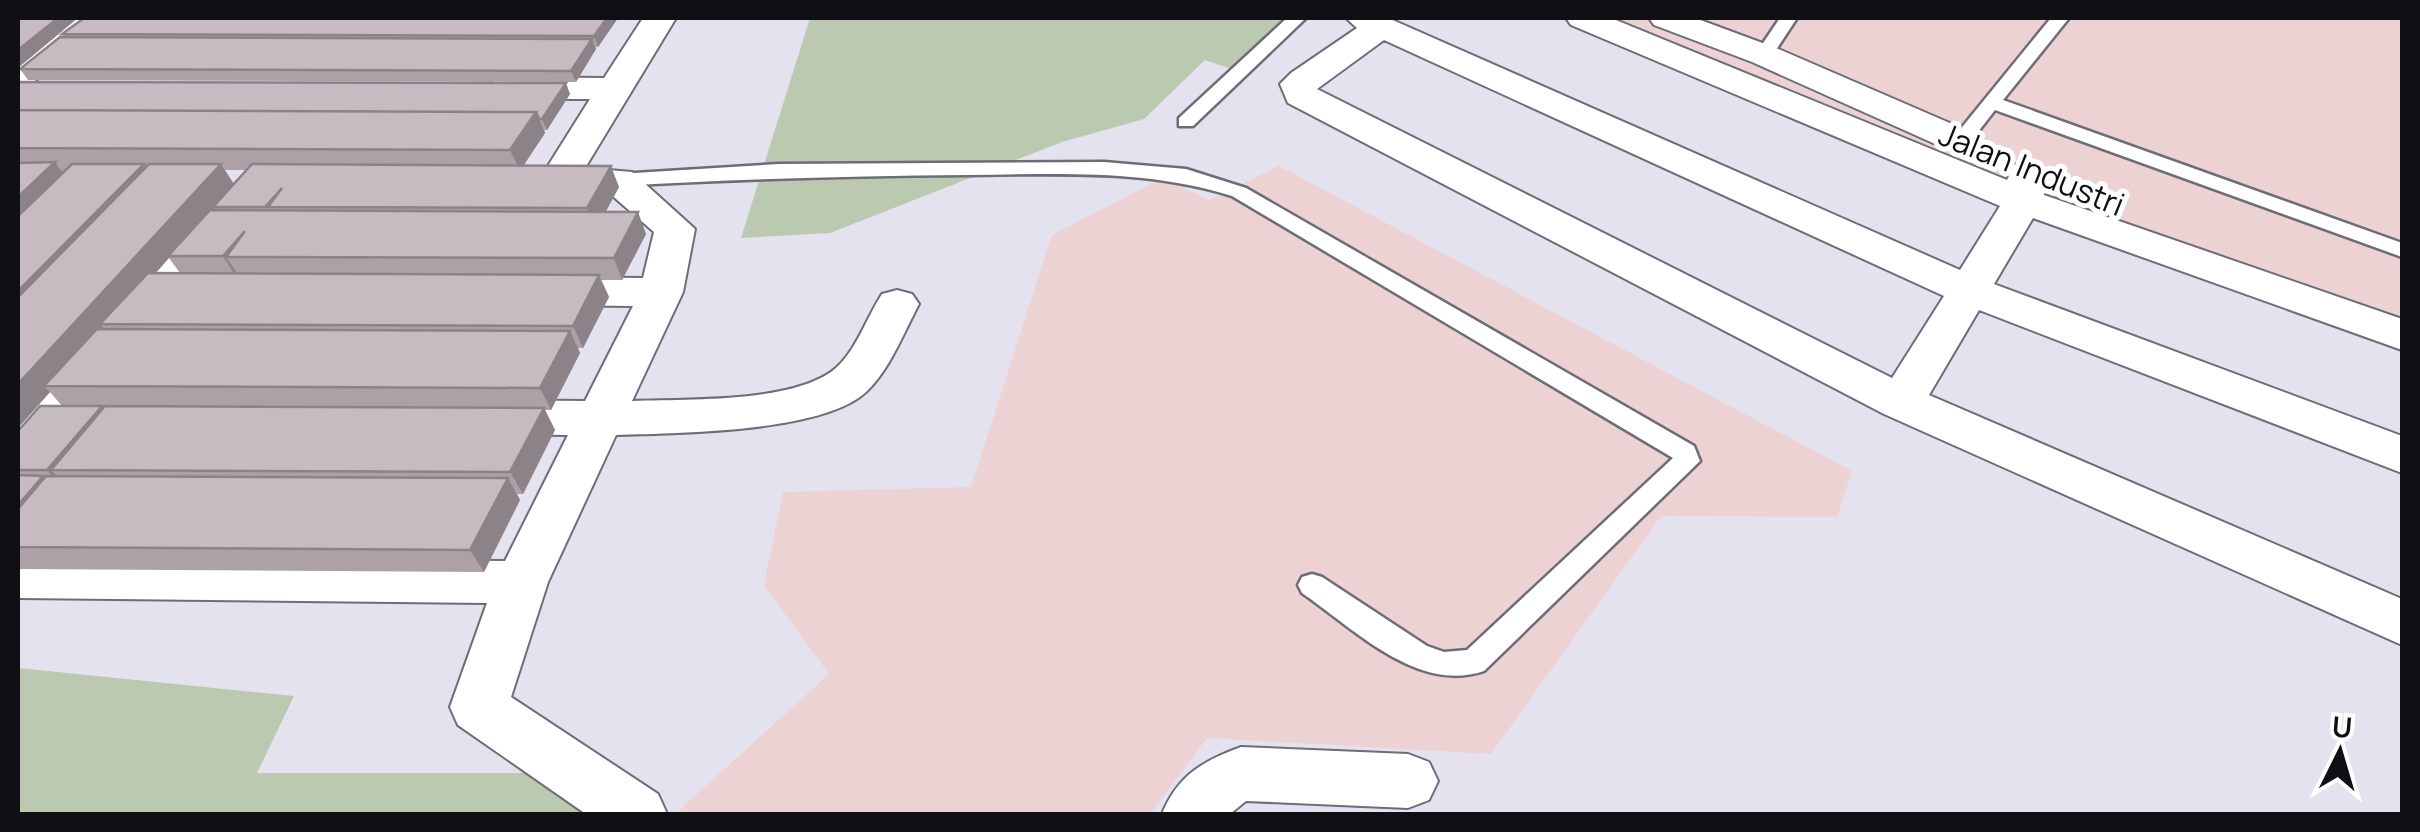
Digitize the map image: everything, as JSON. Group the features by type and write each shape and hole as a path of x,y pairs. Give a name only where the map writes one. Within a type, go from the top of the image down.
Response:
{"street":[{"path":"18,78 93,18"},
{"path":"636,814 479,707 521,582 662,292 675,229 618,180 540,179 615,88 659,18"},
{"path":"1583,18 2402,335"},
{"name":"Jalan Industri","path":"1666,18 1764,55 1960,142 2026,187 2402,308"},
{"path":"2402,455 1970,291 1371,22 1298,84 1301,95 1901,402 2402,623"},
{"path":"18,86 57,86"},
{"path":"476,88 615,88"},
{"path":"1901,402 1970,291 2026,187"},
{"path":"29,428 239,191"},
{"path":"154,288 212,288"},
{"path":"505,290 662,292"},
{"path":"446,417 600,418 778,409 849,382 897,304"},
{"path":"29,428 98,416"},
{"path":"18,577 521,582"},
{"path":"1194,814 1214,787 1241,774 1408,781"}],"lane":[{"path":"1186,122 1297,18"},
{"path":"1764,55 1788,18"},
{"path":"1960,142 2060,18"},
{"path":"1990,102 2402,250"},
{"path":"618,180 779,170 988,167 1104,168 1186,175 1239,192 1685,453 1687,462 1474,662 1444,665 1417,656 1312,585"}],"shaded area":[{"path":"1603,18 2402,18 2402,325 1950,171"},
{"path":"1279,166 1852,471 1837,517 1661,516 1491,754 1207,738 1150,814 675,814 829,674 764,585 783,492 971,487 1052,235 1163,178 1209,200"}],"green space":[{"path":"810,18 1293,18 1240,72 1205,60 1144,119 1062,142 830,233 741,238"},
{"path":"18,668 294,696 257,773 543,773 585,814 18,814"}],"building":[{"path":"18,18 58,18 18,50"},
{"path":"84,18 607,18 594,36 62,34"},
{"path":"60,37 592,39 571,71 20,69"},
{"path":"18,82 566,83 539,119 536,112 18,110"},
{"path":"18,110 536,112 510,150 18,148"},
{"path":"55,162 18,197 18,163"},
{"path":"72,164 144,164 18,291 18,216"},
{"path":"149,164 221,164 18,384 18,297"},
{"path":"252,164 611,166 587,208 268,207 282,188 265,207 213,207"},
{"path":"210,210 638,212 614,258 226,257 245,231 223,256 168,256"},
{"path":"148,273 599,275 573,326 100,324"},
{"path":"97,329 570,331 540,388 44,386"},
{"path":"40,406 102,406 47,470 18,470 18,431"},
{"path":"105,406 544,408 510,472 51,470"},
{"path":"18,475 43,476 18,505"},
{"path":"46,476 508,478 470,550 18,547 18,509"}]}
